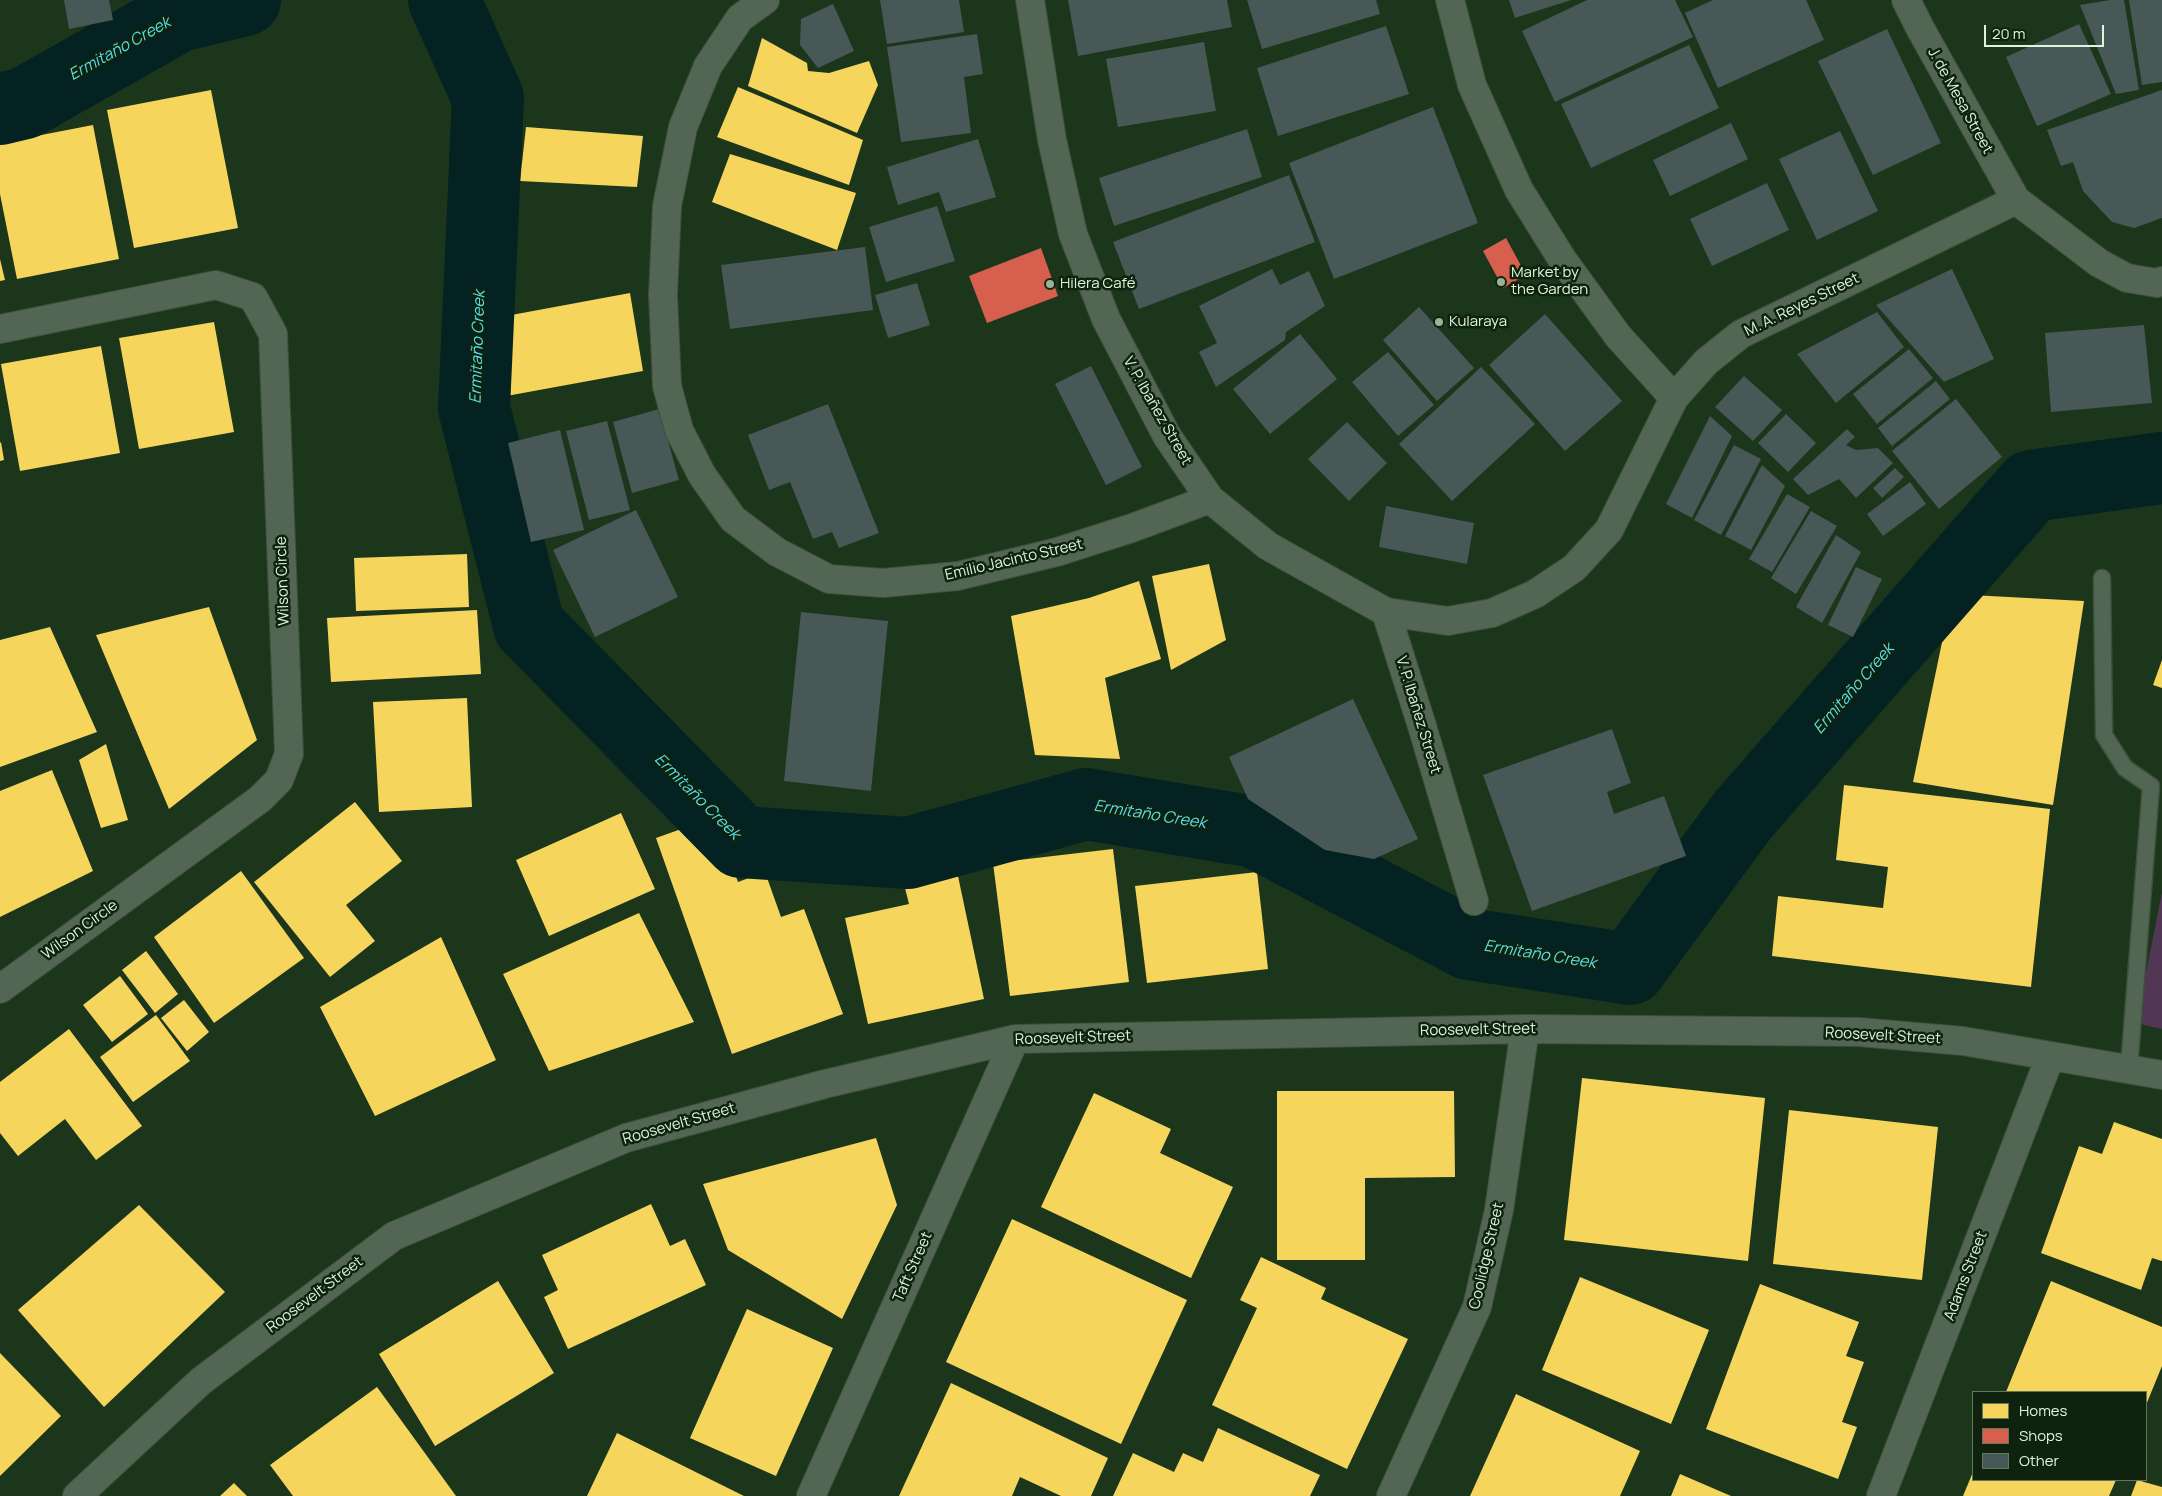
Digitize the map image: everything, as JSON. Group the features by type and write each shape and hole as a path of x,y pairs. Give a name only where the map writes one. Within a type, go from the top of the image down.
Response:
{"street":[{"name":"Emilio Jacinto Street","path":"765,0 740,18 708,66 683,127 667,206 663,295 667,386 679,430 702,476 732,519 776,552 829,579 883,583 958,576 1057,552 1132,528 1210,499"},
{"name":"V. P. Ibañez Street","path":"1030,0 1052,140 1073,234 1110,328 1168,436 1210,499 1268,546 1386,612 1474,901"},
{"path":"1450,0 1472,84 1519,190 1562,259 1618,336 1674,398"},
{"name":"J. de Mesa Street","path":"1906,0 1924,36 2016,200"},
{"path":"2016,200 2099,263 2127,278 2157,283 2162,281"},
{"name":"M. A. Reyes Street","path":"1386,612 1448,621 1492,613 1535,594 1574,568 1609,530 1674,398 1706,362 1741,334 2016,200"},
{"name":"Wilson Circle","path":"0,329 216,285 253,296 273,334 289,754 279,780 260,799 0,989"},
{"name":"Roosevelt Street","path":"77,1496 201,1381 394,1236 626,1138 826,1084 1015,1039 1525,1029 1859,1032 1963,1041 2162,1075"},
{"name":"Coolidge Street","path":"1392,1496 1478,1307 1499,1210 1525,1029"},
{"name":"Taft Street","path":"811,1496 1015,1039"},
{"name":"Adams Street","path":"1881,1496 2050,1056"}],"lane":[{"path":"2102,578 2104,735 2125,768 2157,787 2129,1068"}],"shaded area":[{"path":"2162,892 2162,1029 2136,1023"}],"building: Homes":[{"path":"762,38 807,63 808,71 829,73 869,61 878,85 857,133 748,86"},
{"path":"738,87 863,140 849,185 717,137"},
{"path":"211,90 238,228 134,248 107,110"},
{"path":"93,125 119,259 17,279 0,194 0,143"},
{"path":"526,127 643,136 637,187 520,181"},
{"path":"730,154 856,193 837,250 712,202"},
{"path":"0,259 5,280 0,281"},
{"path":"630,293 643,371 501,397 506,316"},
{"path":"214,322 234,432 139,449 119,338"},
{"path":"101,346 120,453 20,471 1,364"},
{"path":"0,443 4,460 0,461"},
{"path":"467,554 469,607 356,611 354,558"},
{"path":"1209,564 1226,640 1171,670 1152,576"},
{"path":"1139,581 1161,659 1105,678 1120,759 1035,755 1011,616 1089,598"},
{"path":"1952,594 2084,601 2053,805 1913,782"},
{"path":"209,607 257,740 169,809 96,635"},
{"path":"477,610 481,674 331,682 327,618"},
{"path":"50,627 97,732 0,767 0,640"},
{"path":"2162,660 2162,688 2153,685"},
{"path":"467,698 472,807 379,812 373,702"},
{"path":"106,744 128,820 101,828 79,760"},
{"path":"52,770 93,871 0,917 0,791"},
{"path":"1844,785 2050,809 2031,987 1772,956 1778,896 1883,908 1888,867 1836,860"},
{"path":"355,802 402,861 346,905 375,941 330,977 254,882"},
{"path":"621,813 655,889 549,936 516,860"},
{"path":"698,823 708,853 725,846 738,882 765,872 781,917 804,909 843,1014 732,1054 656,838"},
{"path":"1113,849 1129,982 1010,996 993,863"},
{"path":"241,871 304,958 214,1023 154,937"},
{"path":"1257,872 1268,969 1147,983 1135,886"},
{"path":"958,876 984,999 868,1024 845,918 909,904 905,888"},
{"path":"639,913 694,1022 549,1071 503,974"},
{"path":"441,937 496,1060 375,1116 320,1007"},
{"path":"146,951 178,994 155,1013 122,970"},
{"path":"120,976 148,1014 112,1042 83,1005"},
{"path":"184,1000 209,1032 187,1051 161,1018"},
{"path":"156,1015 190,1061 133,1102 100,1057"},
{"path":"69,1029 142,1126 96,1160 65,1119 18,1156 0,1133 0,1082"},
{"path":"1582,1078 1765,1098 1748,1261 1564,1240"},
{"path":"1277,1091 1454,1091 1455,1177 1365,1178 1365,1260 1277,1260"},
{"path":"1094,1093 1171,1129 1160,1153 1233,1187 1191,1278 1041,1207"},
{"path":"1789,1110 1938,1127 1922,1280 1773,1264"},
{"path":"2114,1122 2162,1139 2162,1261 2152,1258 2141,1290 2041,1253 2079,1146 2102,1154"},
{"path":"876,1138 897,1205 842,1319 728,1250 703,1184"},
{"path":"651,1204 670,1246 685,1239 706,1285 568,1349 544,1297 558,1290 542,1255"},
{"path":"139,1205 225,1292 104,1407 18,1310"},
{"path":"1012,1219 1187,1300 1121,1444 946,1362"},
{"path":"1261,1257 1326,1288 1321,1299 1408,1339 1347,1469 1212,1405 1257,1308 1240,1300"},
{"path":"1580,1277 1709,1330 1671,1424 1542,1370"},
{"path":"498,1281 554,1373 435,1446 379,1354"},
{"path":"2051,1281 2162,1327 2162,1366 2147,1403 2147,1391 2006,1391"},
{"path":"1760,1284 1859,1322 1846,1356 1864,1362 1842,1422 1857,1427 1838,1479 1706,1429"},
{"path":"747,1309 833,1348 776,1476 690,1438"},
{"path":"0,1353 61,1416 0,1476"},
{"path":"951,1383 1108,1458 1091,1496 1061,1496 1020,1477 1012,1496 899,1496"},
{"path":"377,1387 456,1496 293,1496 270,1465"},
{"path":"1516,1394 1640,1451 1620,1496 1470,1496"},
{"path":"1218,1428 1320,1475 1310,1496 1113,1496 1133,1453 1174,1472 1183,1453 1203,1462"},
{"path":"617,1433 744,1496 587,1496"},
{"path":"1680,1474 1731,1496 1671,1496"},
{"path":"1972,1474 1972,1481 2116,1481 2109,1496 1963,1496"},
{"path":"2137,1481 2162,1487 2162,1496 2131,1496"},
{"path":"234,1483 247,1496 220,1496"}],"building: Shops":[{"path":"1506,238 1526,275 1503,288 1483,251"},
{"path":"1041,248 1058,296 987,323 969,276"}],"building: Other":[{"path":"64,0 109,0 113,20 69,29"},
{"path":"880,0 959,0 964,32 887,44"},
{"path":"1068,0 1227,0 1232,27 1078,56"},
{"path":"1247,0 1376,0 1380,14 1262,49"},
{"path":"1509,0 1571,0 1515,18"},
{"path":"1587,0 1675,0 1693,37 1555,102 1522,31"},
{"path":"1713,0 1806,0 1824,40 1718,88 1685,13"},
{"path":"2110,0 2124,0 2139,90 2116,94 2080,5"},
{"path":"2129,0 2162,0 2162,82 2142,85"},
{"path":"833,4 854,51 818,68 800,45 801,19"},
{"path":"2079,24 2111,94 2037,126 2006,57"},
{"path":"1386,26 1409,94 1278,136 1257,68"},
{"path":"1887,29 1941,143 1873,175 1818,61"},
{"path":"977,34 983,74 964,77 971,133 901,142 887,47"},
{"path":"1204,42 1216,111 1118,127 1106,59"},
{"path":"1689,45 1719,108 1591,168 1561,104"},
{"path":"2162,90 2162,218 2134,228 2112,222 2083,191 2073,162 2061,166 2047,130"},
{"path":"1433,107 1478,223 1334,279 1289,163"},
{"path":"1731,123 1748,159 1670,196 1653,160"},
{"path":"1247,129 1262,177 1114,226 1099,178"},
{"path":"1840,131 1878,211 1817,240 1779,159"},
{"path":"978,139 996,197 946,212 939,192 898,205 887,167"},
{"path":"1289,175 1315,242 1139,309 1113,242"},
{"path":"1767,183 1789,230 1712,266 1690,219"},
{"path":"937,206 955,261 886,282 869,227"},
{"path":"865,247 873,310 730,329 721,265"},
{"path":"1272,269 1280,285 1309,271 1325,306 1286,332 1285,340 1216,387 1199,352 1217,343 1199,306"},
{"path":"1952,269 1994,359 1944,382 1876,305"},
{"path":"917,283 930,325 888,338 875,295"},
{"path":"1419,307 1474,368 1437,401 1383,340"},
{"path":"1877,312 1904,347 1836,403 1797,354"},
{"path":"1545,314 1622,401 1565,451 1489,365"},
{"path":"2144,325 2152,403 2051,412 2045,333"},
{"path":"1300,334 1337,379 1270,434 1233,389"},
{"path":"1909,349 1933,378 1877,424 1853,394"},
{"path":"1388,352 1434,405 1398,436 1352,382"},
{"path":"1091,366 1142,467 1106,485 1055,384"},
{"path":"1481,367 1535,424 1452,501 1399,444"},
{"path":"1744,376 1782,410 1753,441 1715,407"},
{"path":"1936,381 1950,399 1892,446 1878,428"},
{"path":"1956,399 2002,457 1939,509 1892,451"},
{"path":"828,404 879,533 839,548 832,532 813,539 790,482 769,490 748,435"},
{"path":"659,409 679,480 632,493 613,422"},
{"path":"1786,414 1816,443 1788,472 1758,443"},
{"path":"1710,416 1732,436 1692,518 1666,504"},
{"path":"607,421 630,510 589,520 566,431"},
{"path":"1347,422 1387,463 1349,501 1308,459"},
{"path":"1847,429 1855,437 1846,445 1856,450 1878,448 1893,463 1856,498 1839,479 1808,495 1793,479"},
{"path":"560,430 584,530 531,542 508,443"},
{"path":"1734,445 1761,459 1721,535 1694,520"},
{"path":"1762,465 1785,486 1751,550 1725,536"},
{"path":"1895,468 1904,477 1882,498 1873,488"},
{"path":"1910,482 1926,504 1883,536 1867,514"},
{"path":"1787,494 1810,507 1772,572 1749,559"},
{"path":"1386,506 1474,523 1467,564 1379,547"},
{"path":"636,510 678,597 595,637 553,550"},
{"path":"1811,511 1837,526 1796,594 1771,578"},
{"path":"1836,535 1861,552 1822,623 1796,607"},
{"path":"1856,567 1882,579 1853,637 1828,625"},
{"path":"801,612 888,621 871,791 784,781"},
{"path":"1353,699 1418,839 1374,859 1325,850 1248,799 1229,757"},
{"path":"1612,729 1631,783 1607,792 1614,814 1664,796 1686,856 1532,911 1483,775"}],"waterway":[{"name":"Ermitaño Creek","path":"0,109 25,103 179,16 245,0"},
{"name":"Ermitaño Creek","path":"444,0 488,98 474,408 529,626 741,842 908,853 1086,804 1255,832 1469,944 1630,969 1743,815 2031,486 2162,468"}],"place":[{"name":"Market by the Garden","path":"1501,282"},
{"name":"Hilera Café","path":"1050,284"},
{"name":"Kularaya","path":"1439,322"}]}
